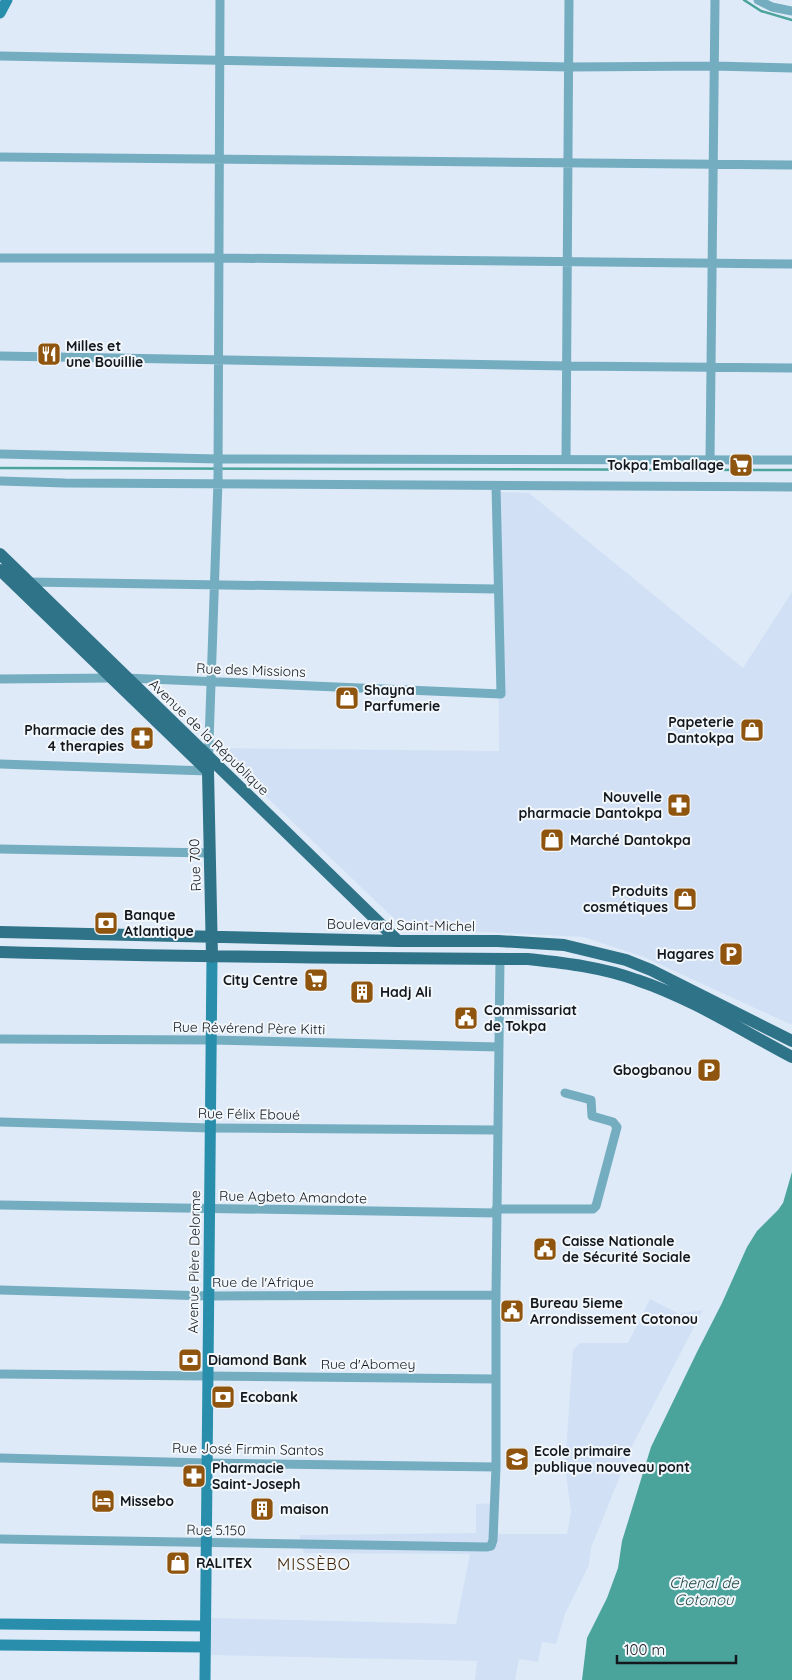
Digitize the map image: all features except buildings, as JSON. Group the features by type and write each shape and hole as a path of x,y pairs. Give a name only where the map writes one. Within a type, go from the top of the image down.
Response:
{"main road":[{"path":"0,13 7,0"},
{"name":"Avenue de la République","path":"0,554 398,941"},
{"name":"Avenue de la République","path":"0,570 6,581 208,771"},
{"name":"Rue 700","path":"208,771 212,958"},
{"name":"Boulevard Saint-Michel","path":"0,932 552,943 626,960 658,973 787,1038"},
{"path":"0,952 212,958 274,956 528,959 562,963 594,968 638,980 684,1000 792,1057"},
{"name":"Avenue Pière Delorme","path":"205,1680 212,958"},
{"path":"0,1624 205,1626"},
{"path":"0,1644 205,1647"}],"street":[{"path":"0,764 208,771 218,482 220,0"},
{"path":"566,459 569,0"},
{"path":"710,459 714,0"},
{"path":"758,0 792,11"},
{"path":"0,56 569,67 714,66 792,68"},
{"path":"0,157 792,165"},
{"path":"0,258 219,258 792,264"},
{"path":"0,356 792,368"},
{"path":"0,454 218,461 792,460"},
{"path":"0,481 792,488"},
{"path":"6,581 497,589 496,486"},
{"name":"Rue des Missions","path":"0,679 127,678 501,694 497,589"},
{"path":"0,849 210,853"},
{"path":"496,1466 496,1211 500,959"},
{"name":"Rue Révérend Père Kitti","path":"0,1038 211,1040 498,1047"},
{"name":"Rue Agbeto Amandote","path":"0,1205 496,1211 593,1209 596,1206 617,1127 613,1122 592,1116 591,1100 565,1093"},
{"name":"Rue Félix Eboué","path":"0,1122 210,1128 497,1130"},
{"name":"Rue de l'Afrique","path":"0,1290 208,1296 496,1295"},
{"name":"Rue d'Abomey","path":"0,1374 495,1379"},
{"name":"Rue José Firmin Santos","path":"0,1458 207,1463 496,1466"},
{"name":"Rue 5.150","path":"0,1539 206,1544 486,1547 491,1546 494,1540 496,1466"}],"shaded area":[{"name":"Marché Dantokpa","path":"497,492 529,493 743,668 792,592 792,1025 644,957 583,937 404,928 215,748 499,751"},
{"path":"650,1299 679,1314 703,1310 632,1446 591,1548 589,1565 565,1614 556,1644 542,1642 538,1662 519,1659 515,1680 475,1680 477,1661 211,1655 210,1618 456,1624 470,1554 304,1553 299,1535 476,1533 476,1504 498,1503 498,1534 567,1534 571,1512 565,1466 573,1350 580,1343 628,1343"}],"water":[{"name":"Chenal de Cotonou","path":"792,1172 792,1680 582,1680 587,1638 607,1598 618,1568 622,1541 651,1447 722,1303 747,1247 757,1231 783,1203"}],"waterway":[{"path":"744,0 761,11 792,20"},
{"path":"0,468 792,470"}],"place":[{"name":"Milles et une Bouillie","path":"49,354"},
{"name":"Tokpa Emballage","path":"741,465"},
{"name":"Shayna Parfumerie","path":"347,698"},
{"name":"Papeterie Dantokpa","path":"752,730"},
{"name":"Pharmacie des 4 therapies","path":"142,738"},
{"name":"Nouvelle pharmacie Dantokpa","path":"679,805"},
{"name":"Marché Dantokpa","path":"552,840"},
{"name":"Produits cosmétiques","path":"685,899"},
{"name":"Banque Atlantique","path":"106,923"},
{"name":"Hagares","path":"731,954"},
{"name":"City Centre","path":"316,980"},
{"name":"Hadj Ali","path":"362,992"},
{"name":"Commissariat de Tokpa","path":"466,1018"},
{"name":"Gbogbanou","path":"709,1070"},
{"name":"Caisse Nationale de Sécurité Sociale","path":"545,1249"},
{"name":"Bureau 5ieme Arrondissement Cotonou","path":"512,1311"},
{"name":"Diamond Bank","path":"190,1360"},
{"name":"Ecobank","path":"223,1397"},
{"name":"Ecole primaire publique nouveau pont","path":"517,1459"},
{"name":"Pharmacie Saint-Joseph","path":"194,1476"},
{"name":"Missebo","path":"103,1501"},
{"name":"maison","path":"262,1509"},
{"name":"RALITEX","path":"178,1563"}],"district":[{"name":"MISSÈBO","path":"314,1564"}]}
